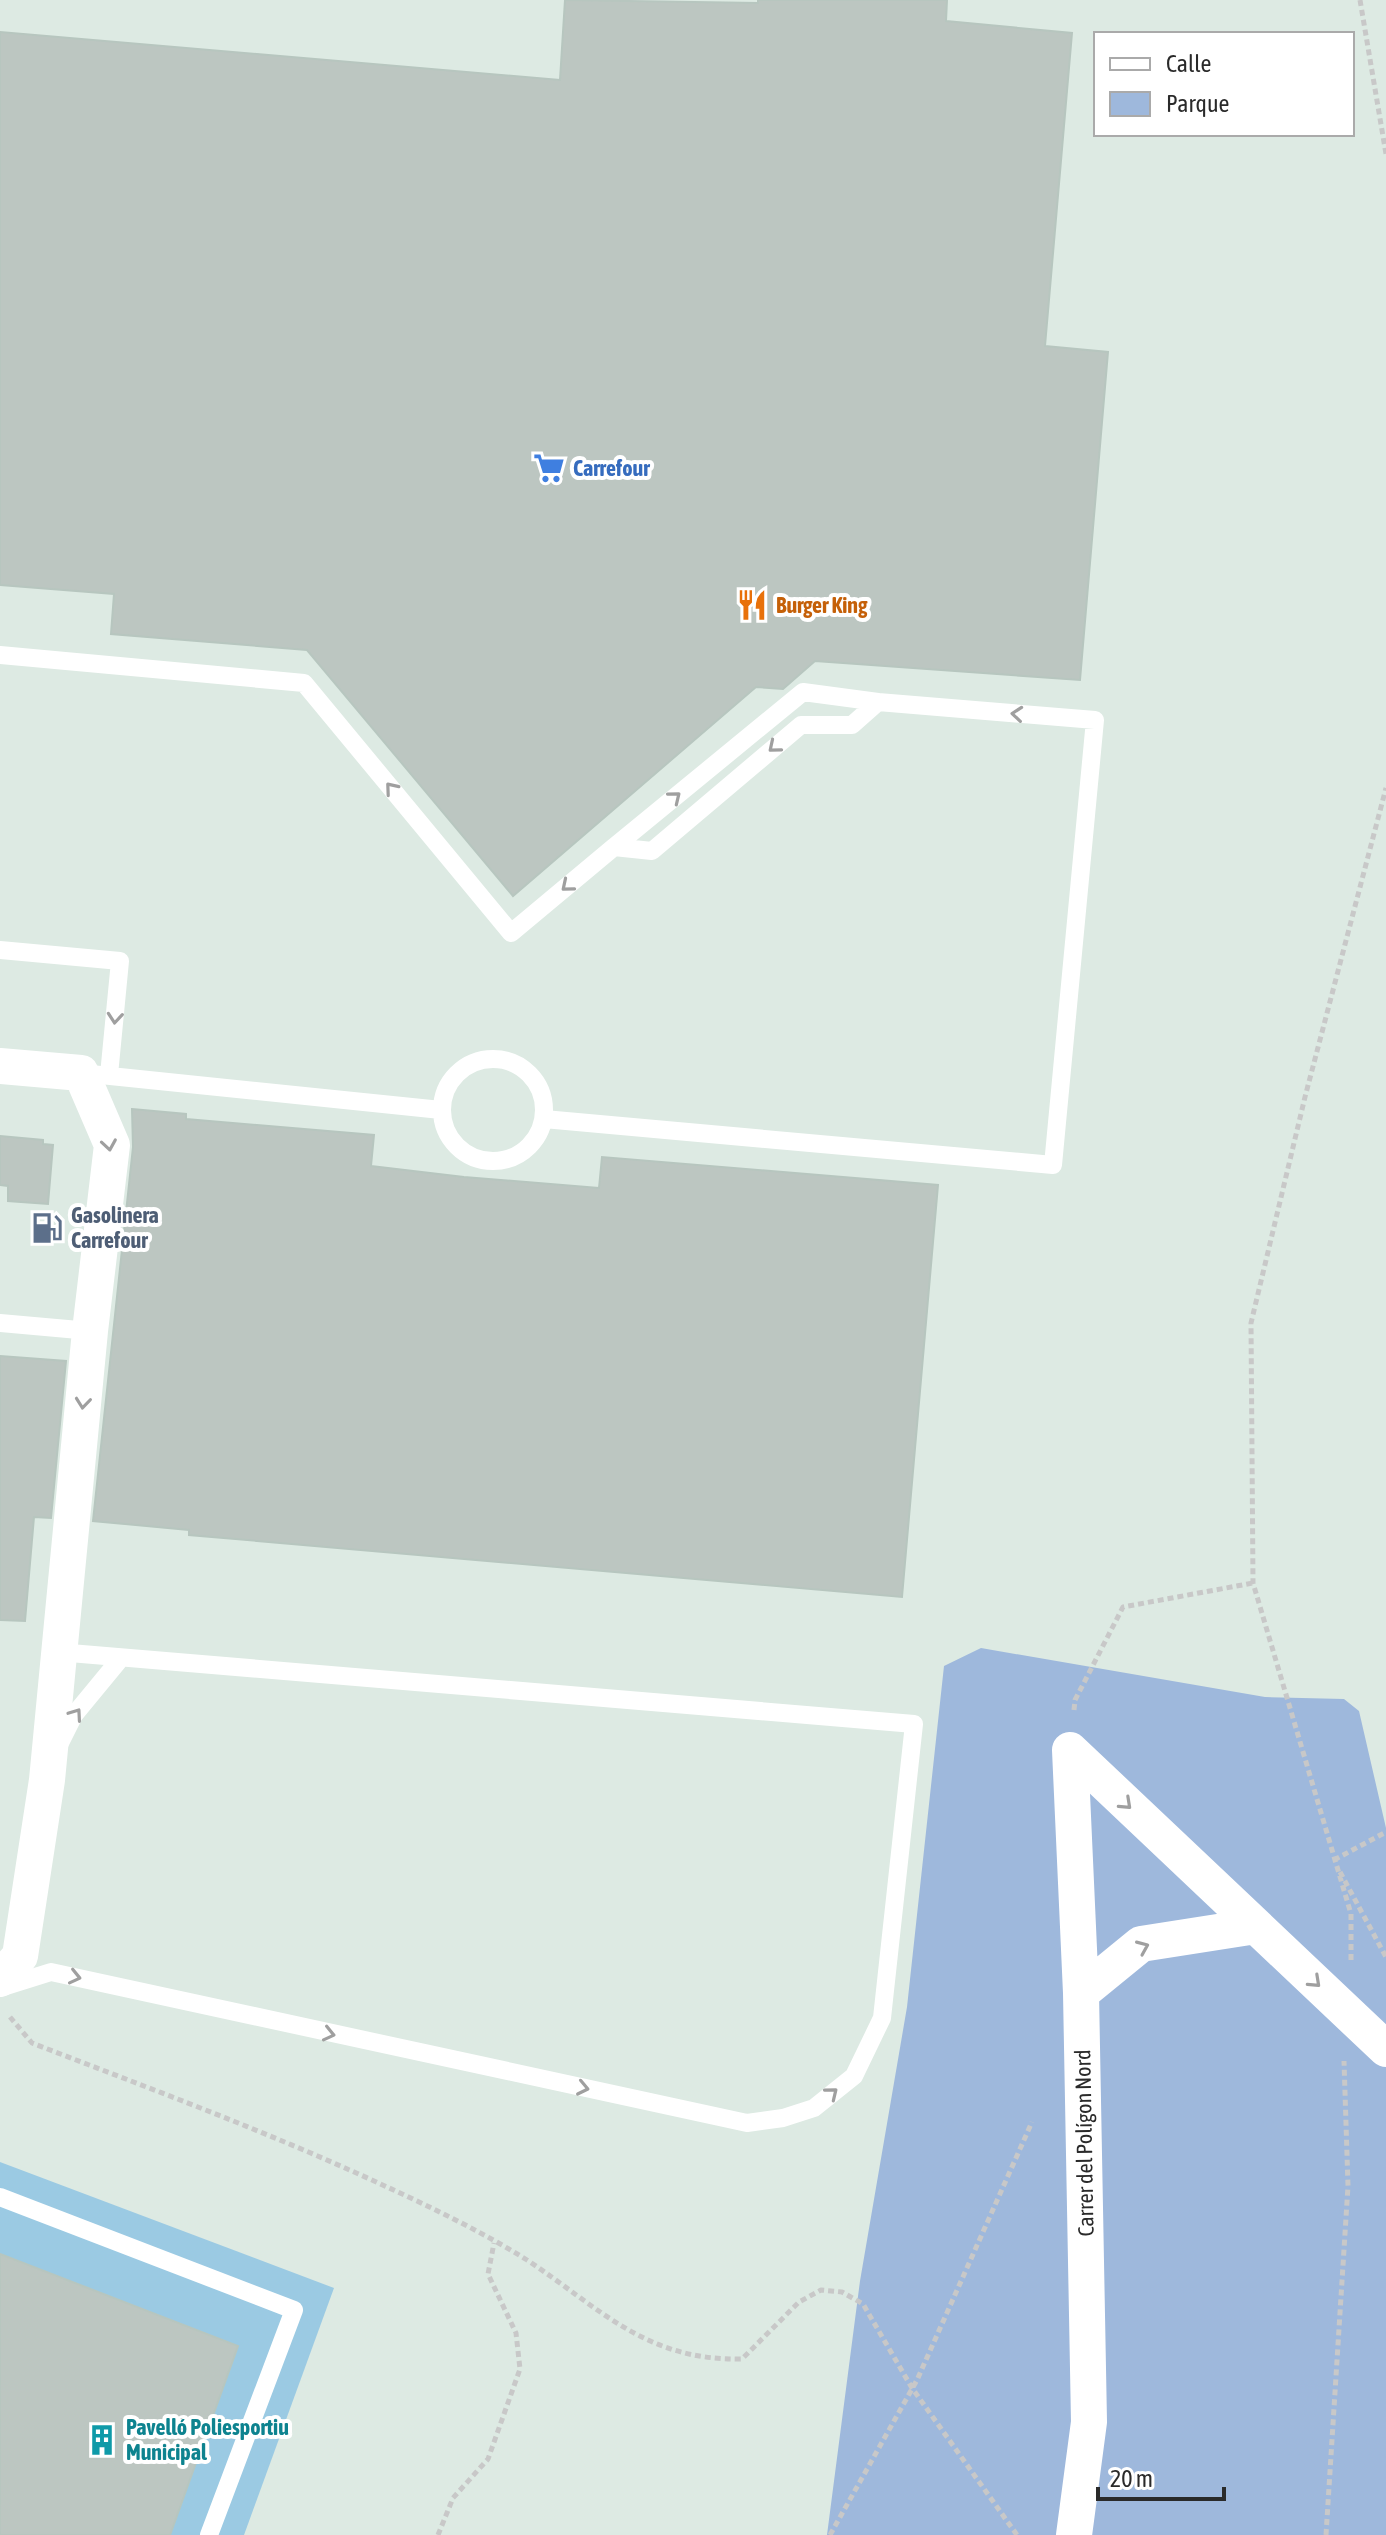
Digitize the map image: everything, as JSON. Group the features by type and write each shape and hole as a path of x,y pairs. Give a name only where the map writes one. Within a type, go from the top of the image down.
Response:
{"street":[{"path":"0,1066 95,1074 112,1145 90,1331 47,1780 20,1956 0,1979"},
{"path":"1070,1750 1386,2049"},
{"name":"Carrer del Polígon Nord","path":"1070,1750 1081,1993 1089,2422 1074,2535"},
{"path":"1081,1993 1141,1944 1256,1926"}],"lane":[{"path":"0,655 304,683 511,933 803,692 878,702 1095,720 1053,1165 544,1119"},
{"path":"614,847 652,851 801,725 852,725 878,702"},
{"path":"0,950 120,961 95,1074 441,1110"},
{"path":"494,1058 512,1062 538,1085 544,1102 544,1119 538,1136 526,1150 510,1159 494,1162 476,1159 460,1150 448,1137 441,1110 448,1083 459,1070 475,1061 494,1058"},
{"path":"0,1323 90,1331"},
{"path":"0,1988 51,1972 747,2123 783,2118 814,2108 854,2076 882,2018 914,1724 58,1652"},
{"path":"47,1780 74,1715 121,1658"},
{"path":"0,2197 294,2310 209,2535"}],"path":[{"path":"1360,0 1386,154"},
{"path":"1326,2535 1348,2186 1343,2070 1351,2016 1351,1914 1253,1583 1251,1323 1305,1097 1386,788"},
{"path":"1070,1750 1075,1700 1123,1607 1253,1583"},
{"path":"1334,1860 1386,1832"},
{"path":"1334,1860 1386,1957"},
{"path":"8,2014 32,2043 238,2123 388,2187 525,2259 632,2335 708,2360 742,2359 799,2302 821,2290 842,2292 863,2304 912,2388 1017,2535"},
{"path":"830,2535 912,2388 1032,2122"},
{"path":"438,2535 453,2498 488,2459 520,2369 516,2333 488,2274 494,2243"}],"green space":[{"path":"981,1648 1265,1697 1344,1699 1359,1711 1386,1828 1386,2535 827,2535 860,2281 907,2007 944,1666"}],"shaded area":[{"path":"0,2162 334,2288 244,2535 0,2535"}],"building":[{"name":"Carrefour","path":"565,0 758,3 758,0 947,0 946,21 1072,33 1045,346 1108,352 1080,680 815,661 783,689 756,687 513,896 307,650 111,634 114,594 0,585 0,32 560,80"},
{"path":"132,1109 186,1114 186,1119 374,1135 371,1166 464,1177 599,1188 602,1157 938,1185 902,1597 189,1535 189,1530 93,1521 133,1147"},
{"path":"0,1136 43,1140 43,1144 53,1145 48,1204 8,1201 8,1186 0,1185"},
{"path":"0,1356 66,1361 51,1518 34,1517 25,1621 0,1620"},
{"name":"Pavelló Poliesportiu Municipal","path":"0,2254 238,2346 170,2535 0,2535"}],"place":[{"name":"Carrefour","path":"549,468"},
{"name":"Burger King","path":"752,605"},
{"name":"Gasolinera Carrefour","path":"47,1228"},
{"name":"Pavelló Poliesportiu Municipal","path":"102,2440"}]}
